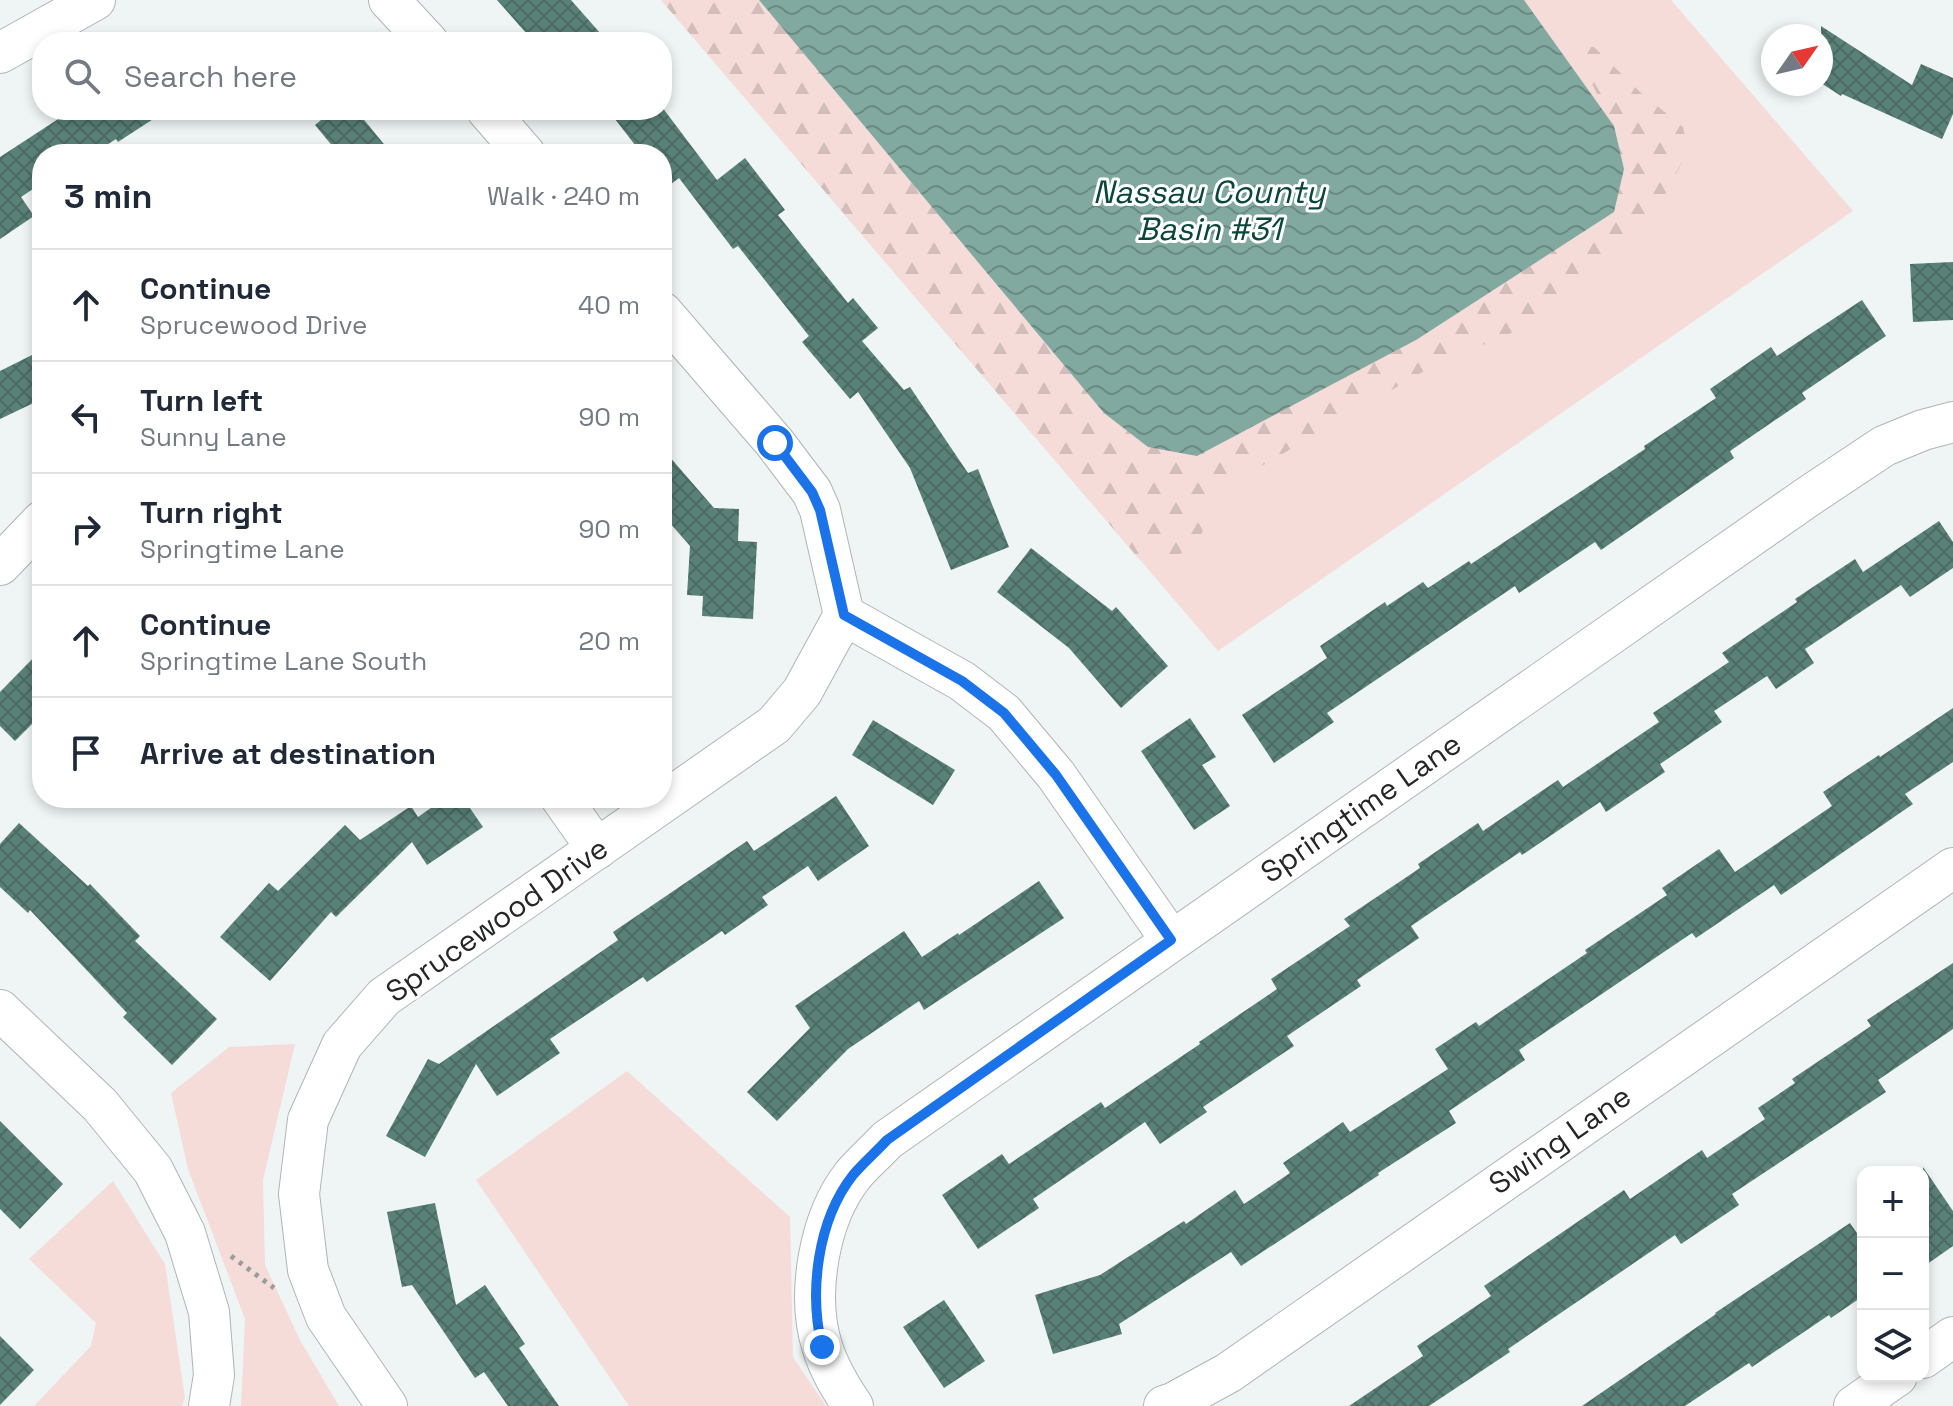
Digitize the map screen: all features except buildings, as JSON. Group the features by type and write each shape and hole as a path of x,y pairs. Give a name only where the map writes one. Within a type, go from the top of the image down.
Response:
{"street":[{"path":"38,32 95,0"},
{"path":"389,0 419,32"},
{"path":"0,53 32,35"},
{"path":"496,120 516,144"},
{"path":"672,324 775,443 812,492 820,510 844,615 962,681 1004,713 1056,775 1171,940"},
{"name":"Springtime Lane","path":"853,1406 835,1379 822,1347 817,1324 816,1273 824,1234 835,1206 852,1176 887,1140 1884,446 1953,422"},
{"path":"0,565 32,531"},
{"name":"Sprucewood Drive","path":"672,796 774,725 802,692 844,615"},
{"path":"568,808 597,849"},
{"name":"Sprucewood Drive","path":"387,1406 326,1317 308,1270 299,1194 308,1120 342,1045 384,997 656,808"},
{"name":"Swing Lane","path":"1164,1406 1228,1373 1953,868"},
{"path":"0,1010 100,1105 153,1170 185,1233 209,1312 214,1375 209,1406"},
{"path":"1929,1354 1953,1337"},
{"path":"1854,1406 1888,1382"}],"path":[{"path":"223,1250 286,1296"}],"green space":[{"path":"661,0 1671,0 1853,211 1218,651"},
{"path":"661,0 759,0 1104,413 1197,456 1416,340 1614,212 1624,169 1614,126 1572,46 1594,47 1640,92 1683,127 1688,151 1652,219 1535,323 1436,364 1250,473 1212,505 1202,533 1176,558 1140,560"},
{"path":"295,1044 263,1180 265,1265 300,1340 339,1406 241,1406 245,1319 188,1169 171,1093 229,1047"},
{"path":"627,1071 790,1217 793,1357 826,1406 629,1406 476,1180"},
{"path":"113,1181 165,1264 185,1398 182,1406 34,1406 91,1346 96,1323 29,1259"}],"water":[{"name":"Nassau County Basin #31","path":"759,0 1524,0 1614,126 1624,169 1614,212 1416,340 1197,456 1148,447 1104,413"}],"route":[{"path":"775,443 812,492 820,510 844,615 962,681 1004,713 1056,775 1171,940 887,1140 852,1176 824,1234 816,1273 817,1324 822,1347"}]}
